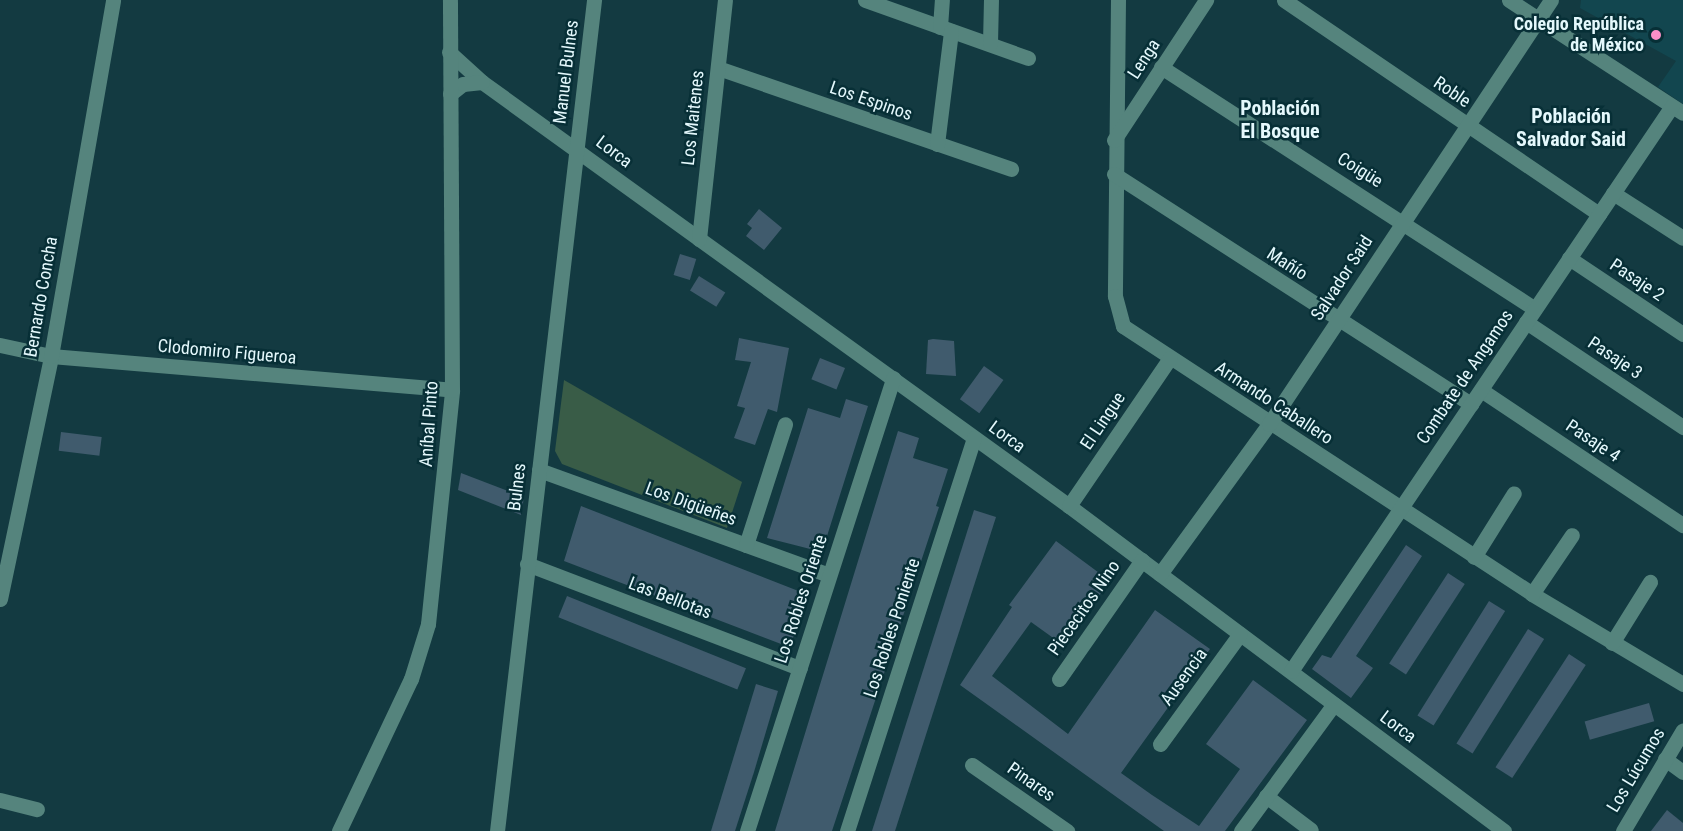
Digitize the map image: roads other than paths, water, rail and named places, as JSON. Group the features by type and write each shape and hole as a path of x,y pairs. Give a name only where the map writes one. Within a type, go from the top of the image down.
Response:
{"street":[{"name":"Bernardo Concha","path":"0,599 51,356 113,0"},
{"name":"Aníbal Pinto","path":"339,831 411,679 428,624 452,390 450,0"},
{"name":"Manuel Bulnes","path":"576,148 594,0"},
{"name":"Los Maitenes","path":"699,240 724,0"},
{"path":"865,0 1028,58"},
{"path":"937,144 945,29 942,0"},
{"path":"990,44 991,0"},
{"name":"Armando Caballero","path":"1118,0 1114,174 1118,318 1123,326 1474,557 1612,643 1683,684"},
{"name":"Lenga","path":"1114,140 1206,0"},
{"name":"Roble","path":"1284,0 1599,214"},
{"path":"1509,0 1678,109"},
{"name":"Salvador Said","path":"1160,574 1269,424 1466,124 1551,0"},
{"name":"Lorca","path":"450,52 482,82 1069,506 1504,831"},
{"name":"Coigüe","path":"1161,67 1403,220 1535,309"},
{"name":"Los Espinos","path":"718,68 1011,169"},
{"path":"450,94 463,84 482,82"},
{"name":"Combate de Angamos","path":"1291,671 1613,193 1678,109"},
{"name":"Bulnes","path":"497,831 576,148"},
{"name":"Mañío","path":"1114,174 1338,321 1471,404"},
{"path":"1613,193 1683,238"},
{"name":"Pasaje 2","path":"1569,258 1683,334"},
{"name":"Pasaje 3","path":"1526,322 1683,427"},
{"name":"Clodomiro Figueroa","path":"0,345 51,356 452,390"},
{"name":"El Lingue","path":"1069,506 1170,358"},
{"name":"Los Robles Oriente","path":"747,831 893,378"},
{"name":"Pasaje 4","path":"1481,390 1683,525"},
{"path":"746,545 785,423"},
{"name":"Los Robles Poniente","path":"847,831 974,438"},
{"name":"Los Digüeñes","path":"539,470 829,575"},
{"path":"1474,557 1514,494"},
{"path":"1532,594 1572,535"},
{"name":"Piececitos Nino","path":"1059,679 1142,560"},
{"name":"Las Bellotas","path":"527,564 800,668"},
{"path":"1612,643 1650,582"},
{"name":"Ausencia","path":"1160,744 1240,634"},
{"path":"1240,831 1334,704"},
{"name":"Los Lúcumos","path":"1623,831 1683,729"},
{"path":"1665,759 1683,772"},
{"name":"Pinares","path":"972,765 1067,831"},
{"path":"1266,796 1311,830"},
{"path":"0,800 37,809"}],"place":[{"name":"Colegio República de México","path":"1656,35"}],"district":[{"name":"Población El Bosque","path":"1280,120"},
{"name":"Población Salvador Said","path":"1571,128"}]}
